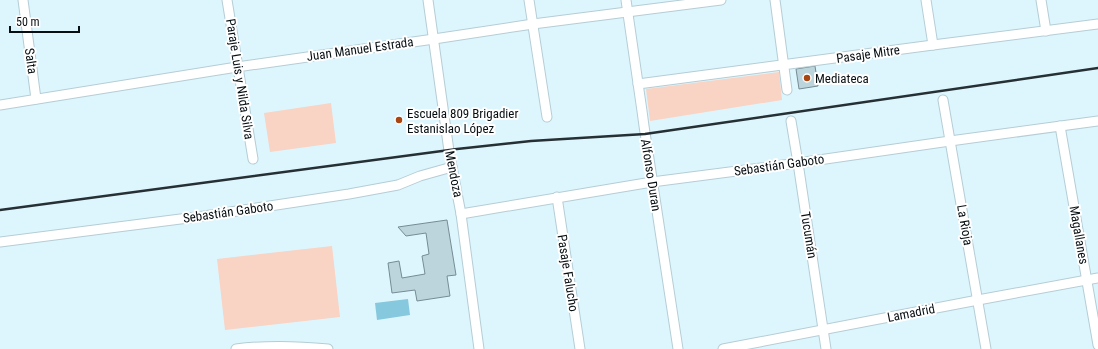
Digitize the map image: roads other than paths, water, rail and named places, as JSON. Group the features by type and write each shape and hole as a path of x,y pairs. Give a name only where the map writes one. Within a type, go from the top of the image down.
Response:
{"street":[{"name":"Salta","path":"23,0 36,99"},
{"name":"Paraje Luis y Nilda Silva","path":"227,0 252,159"},
{"name":"Mendoza","path":"428,0 452,167 461,214 479,349"},
{"path":"529,0 547,117"},
{"name":"Alfonso Duran","path":"626,0 678,349"},
{"name":"Juan Manuel Estrada","path":"0,105 237,67 533,24 722,0"},
{"path":"775,0 787,90"},
{"path":"926,0 933,45"},
{"path":"1041,0 1046,31"},
{"name":"Pasaje Mitre","path":"638,84 1098,24"},
{"name":"La Rioja","path":"943,100 986,349"},
{"name":"Tucumán","path":"791,121 826,349"},
{"name":"Sebastián Gaboto","path":"461,214 652,182 1098,121"},
{"name":"Magallanes","path":"1060,126 1098,345"},
{"name":"Sebastián Gaboto","path":"0,242 204,216 349,194 398,185 420,176 452,167"},
{"name":"Pasaje Falucho","path":"557,197 580,349"},
{"name":"Lamadrid","path":"723,349 1098,278"},
{"path":"236,349 270,346 301,346 328,349"}],"water":[{"path":"408,299 410,315 377,320 375,303"}],"railway":[{"path":"0,210 457,149 531,141 645,134 1098,68"}],"place":[{"name":"Mediateca","path":"807,78"},
{"name":"Escuela 809 Brigadier Estanislao López","path":"399,120"}]}
